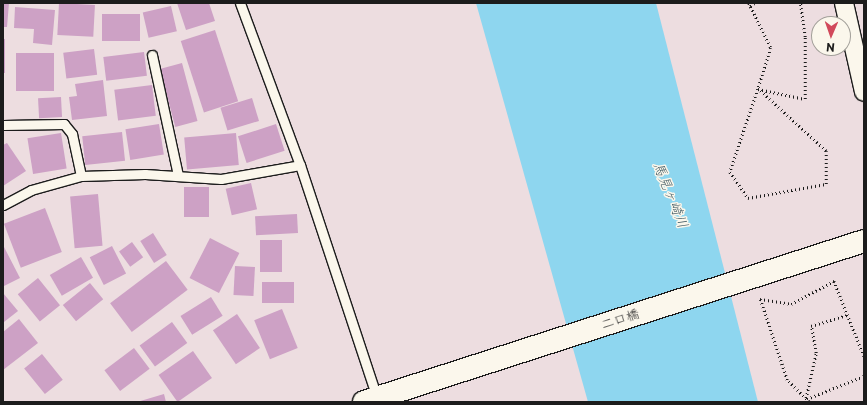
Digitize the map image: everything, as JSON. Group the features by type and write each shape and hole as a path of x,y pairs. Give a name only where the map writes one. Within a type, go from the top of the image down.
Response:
{"street":[{"path":"844,3 864,92"},
{"name":"二口橋","path":"373,401 864,241"}],"lane":[{"path":"240,3 300,165 373,401"},
{"path":"152,55 178,175"},
{"path":"3,125 64,124 72,134 81,176"},
{"path":"3,205 32,190 81,176 178,175 221,179 300,165"}],"path":[{"path":"754,3 750,4 771,48 730,172 748,198 826,184 826,151 758,89"},
{"path":"758,89 805,99 805,37 800,3"},
{"path":"807,401 787,380 760,299 791,304 834,281 864,356"},
{"path":"807,401 816,352 811,326 847,315"},
{"path":"807,401 864,376"}],"water":[{"name":"馬見ヶ崎川","path":"476,3 656,3 758,402 588,402"}],"building":[{"path":"3,3 9,3 7,27 3,27"},
{"path":"59,3 95,5 93,37 57,35"},
{"path":"177,3 209,3 215,21 186,30"},
{"path":"171,6 177,31 149,38 143,13"},
{"path":"15,7 55,10 52,45 33,43 34,29 14,28"},
{"path":"102,14 140,14 140,41 102,41"},
{"path":"215,30 238,101 204,112 181,41"},
{"path":"3,39 5,39 5,73 3,73"},
{"path":"94,49 97,75 66,79 63,53"},
{"path":"144,52 147,76 106,81 103,57"},
{"path":"16,53 54,53 54,91 16,91"},
{"path":"182,63 198,121 175,127 160,69"},
{"path":"103,80 107,116 72,120 69,97 77,96 75,84"},
{"path":"152,85 156,116 118,120 114,90"},
{"path":"61,97 62,117 39,118 38,98"},
{"path":"252,98 259,121 227,131 220,108"},
{"path":"159,124 164,155 130,160 125,129"},
{"path":"276,124 285,151 247,163 238,136"},
{"path":"122,132 125,161 85,165 82,136"},
{"path":"61,133 67,169 33,174 27,138"},
{"path":"236,133 239,165 187,169 184,138"},
{"path":"7,143 26,171 3,186 3,145"},
{"path":"251,183 257,209 232,215 226,189"},
{"path":"184,187 209,187 209,217 184,217"},
{"path":"98,194 103,246 75,248 70,196"},
{"path":"45,208 62,252 21,268 4,224"},
{"path":"297,214 298,233 256,235 255,216"},
{"path":"153,233 167,255 154,263 140,241"},
{"path":"210,238 239,253 219,293 190,278"},
{"path":"260,240 282,240 282,272 260,272"},
{"path":"132,242 143,257 130,267 119,251"},
{"path":"3,245 20,278 4,286 3,285"},
{"path":"112,246 126,274 104,285 90,257"},
{"path":"81,257 93,278 62,296 50,275"},
{"path":"166,261 188,290 132,332 110,303"},
{"path":"235,266 255,267 253,296 233,295"},
{"path":"38,278 60,305 40,322 18,294"},
{"path":"262,282 294,282 294,303 262,303"},
{"path":"90,283 103,299 76,321 63,305"},
{"path":"3,293 18,311 4,322 3,321"},
{"path":"211,297 223,316 192,335 180,316"},
{"path":"282,309 298,348 270,359 254,320"},
{"path":"237,314 260,348 236,364 213,330"},
{"path":"19,319 38,343 3,370 3,332"},
{"path":"172,322 187,343 155,367 140,346"},
{"path":"134,348 150,369 120,391 104,370"},
{"path":"193,351 212,378 177,402 159,375"},
{"path":"42,354 63,380 45,394 24,368"},
{"path":"164,394 166,402 137,402"}]}
